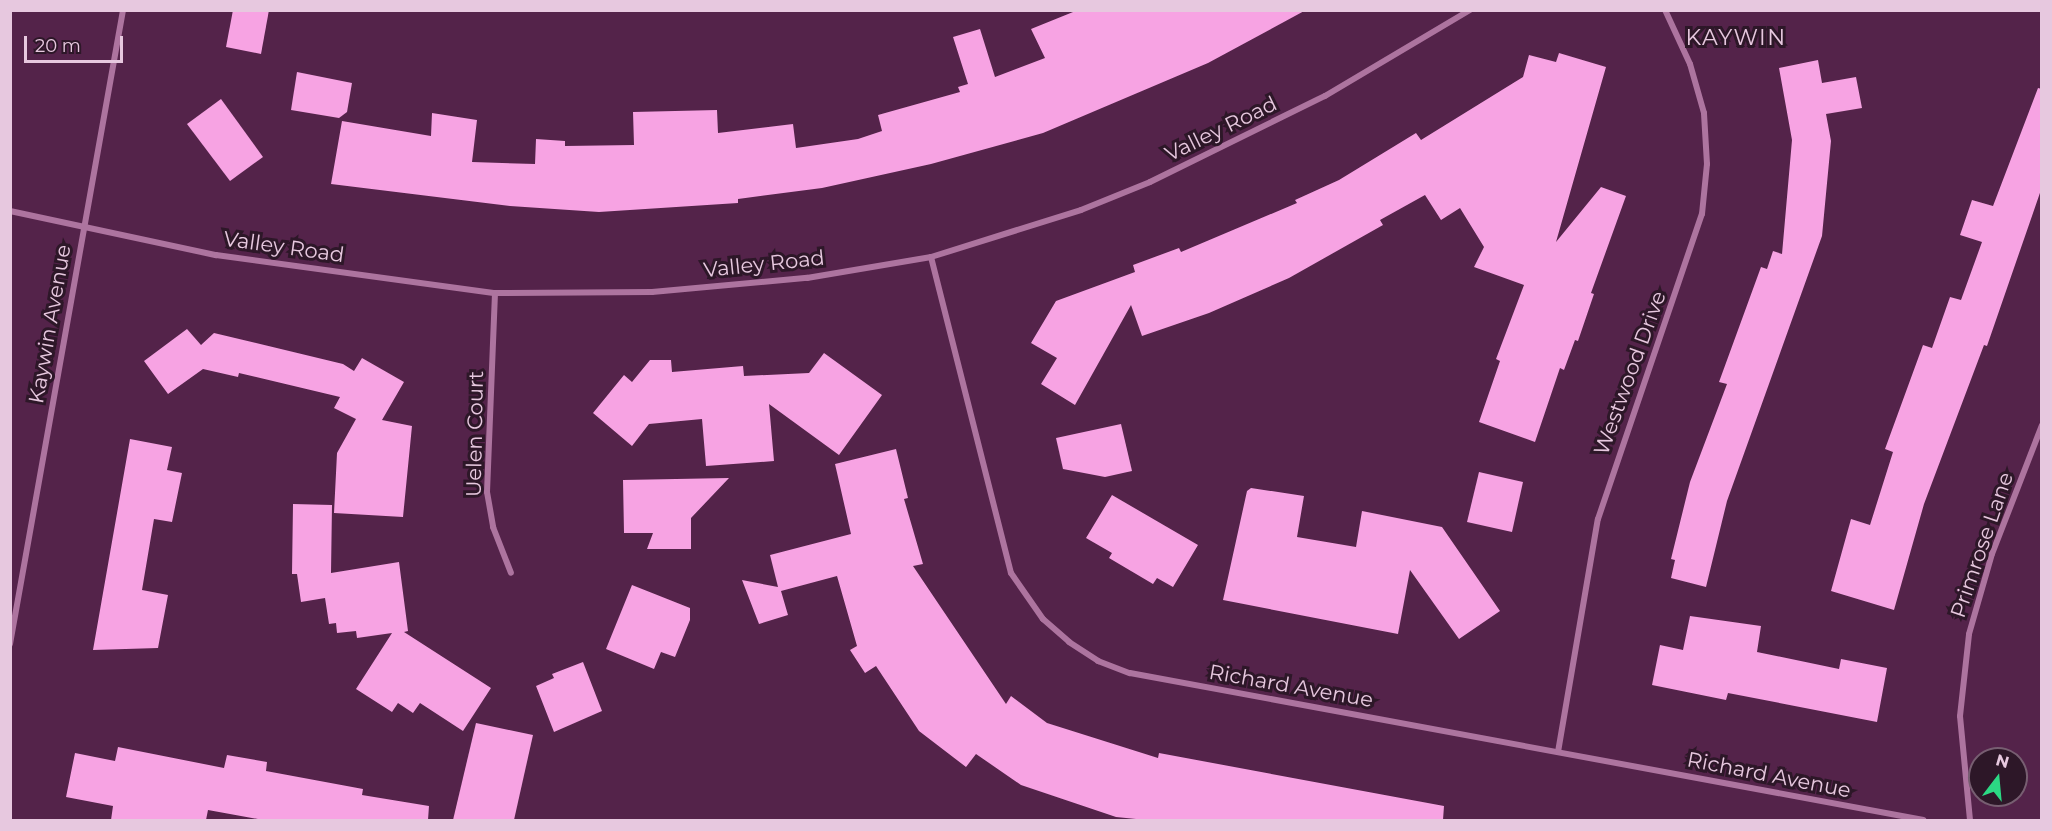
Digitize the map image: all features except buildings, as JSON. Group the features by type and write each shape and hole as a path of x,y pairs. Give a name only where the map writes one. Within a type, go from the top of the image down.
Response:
{"street":[{"name":"Kaywin Avenue","path":"10,644 123,10"},
{"name":"Valley Road","path":"10,211 84,230 216,255 495,293 652,292 807,278 931,257 1014,233 1150,182 1325,96 1470,10"},
{"name":"Westwood Drive","path":"1558,752 1598,519 1702,214 1707,164 1704,113 1690,64 1665,10"},
{"name":"Richard Avenue","path":"931,257 1011,573 1043,619 1069,642 1098,660 1130,673 1924,820"},
{"name":"Uelen Court","path":"495,293 488,492 494,528 511,573"},
{"name":"Primrose Lane","path":"1970,820 1960,716 1969,634 1992,554 2042,425"}],"district":[{"name":"KAYWIN","path":"1736,38"}]}
